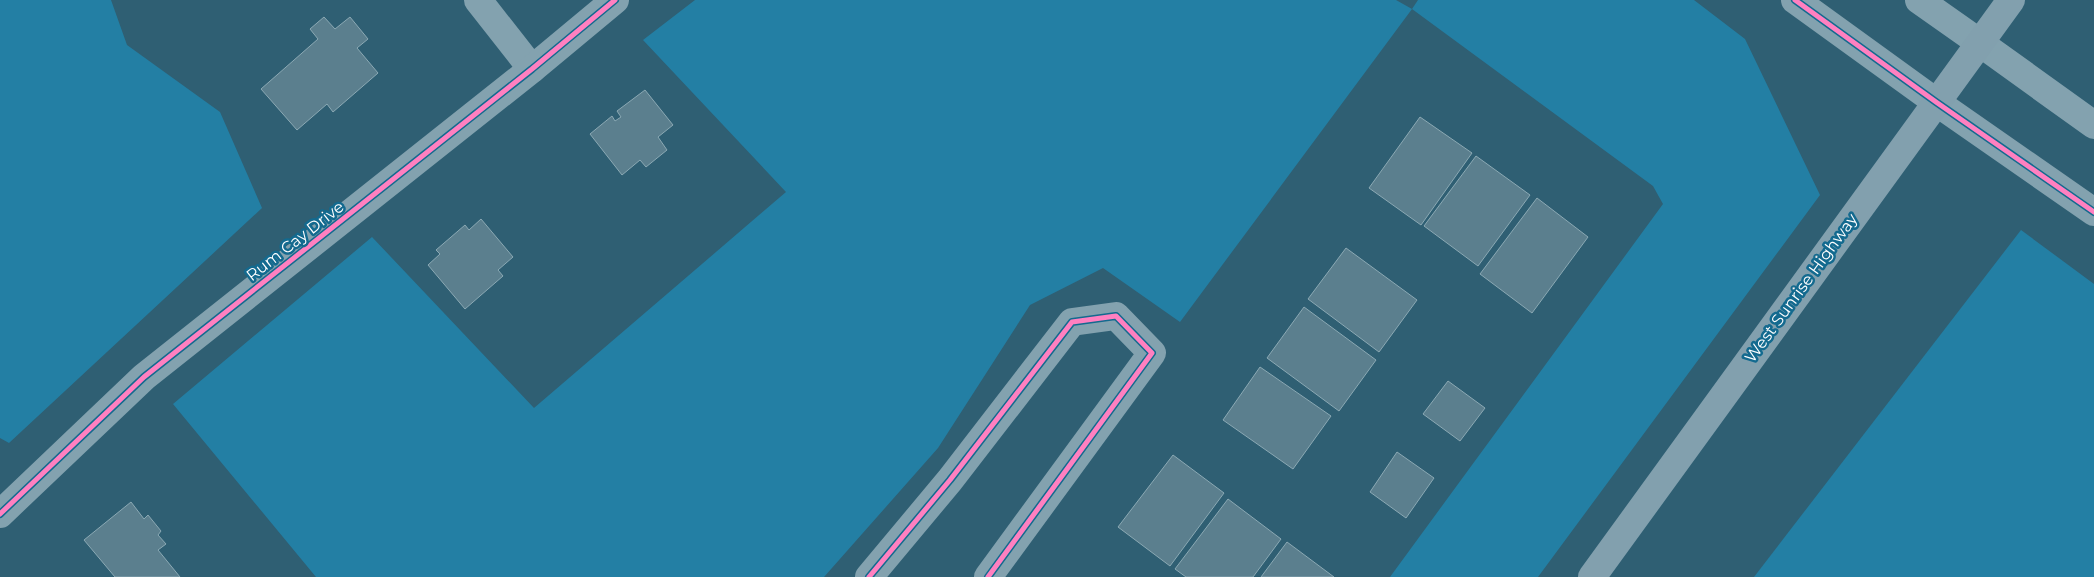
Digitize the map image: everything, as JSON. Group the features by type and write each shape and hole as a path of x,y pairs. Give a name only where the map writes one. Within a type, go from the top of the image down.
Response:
{"main road":[{"name":"West Sunrise Highway","path":"1592,577 2011,0"}],"street":[{"path":"478,0 532,69"},
{"name":"Rum Cay Drive","path":"0,514 144,377 532,69 614,0"},
{"path":"1796,0 1936,102 2094,212"},
{"path":"1919,0 2094,125"},
{"path":"869,577 950,480 1072,322 1116,316 1152,353 988,577"}],"shaded area":[{"path":"0,0 111,0 127,45 220,112 262,208 9,443 0,438"},
{"path":"695,0 1396,0 1412,9 1180,322 1103,268 1030,305 938,448 824,577 316,577 173,404 372,237 534,408 786,192 643,40"},
{"path":"1418,0 1694,0 1745,39 1820,195 1538,577 1390,577 1663,204 1653,186 1412,9"},
{"path":"2021,230 2094,284 2094,577 1754,577"}],"building":[{"path":"324,17 335,29 350,17 368,39 357,48 378,73 333,112 327,104 297,130 261,89 318,39 310,29"},
{"path":"645,90 673,125 658,137 667,150 646,167 640,160 622,175 590,134 612,116 615,121 621,117 617,111"},
{"path":"1420,117 1472,153 1421,225 1369,188"},
{"path":"1476,156 1530,195 1478,266 1424,226"},
{"path":"1537,198 1588,237 1532,313 1480,274"},
{"path":"481,219 513,257 498,270 503,276 465,309 428,265 440,254 436,250 465,225 469,230"},
{"path":"1346,248 1417,300 1379,352 1308,299"},
{"path":"1304,307 1376,360 1339,411 1267,358"},
{"path":"1260,367 1331,416 1293,469 1223,420"},
{"path":"1448,381 1485,408 1460,441 1423,414"},
{"path":"1397,452 1434,478 1406,518 1370,492"},
{"path":"1173,455 1224,493 1170,566 1118,527"},
{"path":"1228,499 1281,539 1253,577 1186,577 1175,569"},
{"path":"131,502 144,519 148,515 161,531 158,535 166,544 158,550 180,577 115,577 84,540"},
{"path":"1287,542 1334,577 1261,577"}],"cycle path":[{"path":"0,514 144,377 532,69 615,0"},
{"path":"1795,0 1936,102 2094,212"},
{"path":"869,577 950,480 1072,322 1116,316 1152,353 988,577"}]}
